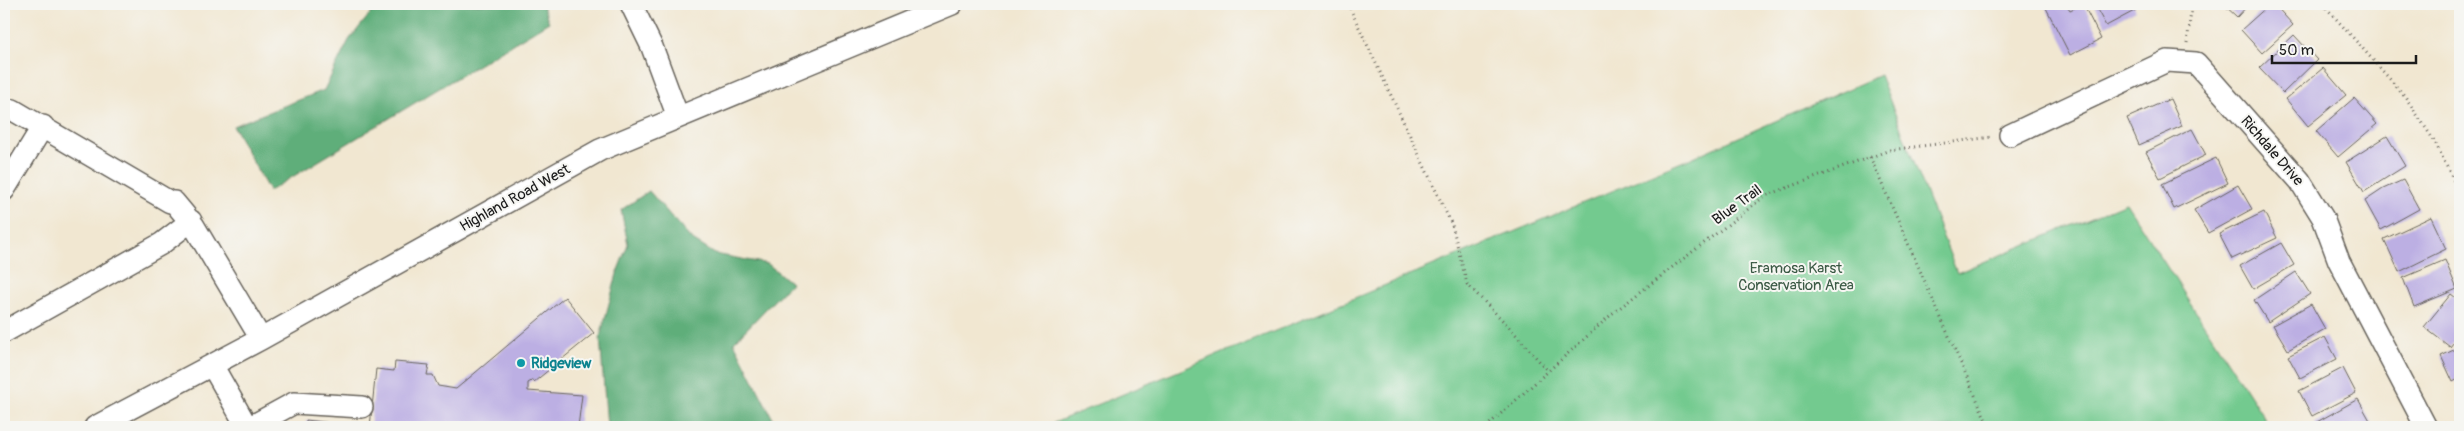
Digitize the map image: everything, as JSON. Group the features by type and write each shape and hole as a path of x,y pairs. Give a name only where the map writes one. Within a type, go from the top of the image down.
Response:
{"street":[{"path":"631,4 652,47 678,117"},
{"name":"Highland Road West","path":"95,427 262,339 600,150 952,4"},
{"path":"2010,134 2168,61 2185,62"},
{"name":"Richdale Drive","path":"2185,62 2196,63 2304,189 2324,218 2339,261 2426,427"},
{"path":"13,110 170,202 174,202 190,222 262,339"},
{"path":"4,190 43,126"},
{"path":"4,332 161,244 190,222"},
{"path":"212,365 248,427 294,403 362,407"}],"path":[{"path":"1348,4 1452,224 1467,284 1512,330 1548,371"},
{"path":"2185,62 2192,4"},
{"path":"2323,4 2404,95 2435,142 2460,194"},
{"name":"Blue Trail","path":"1486,427 1613,312 1765,196 1890,150 2010,134"},
{"path":"1870,157 1989,427"}],"green space":[{"path":"378,4 542,4 549,22 269,191 233,126 324,90 349,40"},
{"name":"Eramosa Karst Conservation Area","path":"1880,75 1957,273 2126,203 2263,416 2268,427 1044,427 1689,159"},
{"path":"649,191 691,239 715,254 768,264 791,283 734,342 777,427 607,427 600,337 618,270 628,244 621,210"}],"building":[{"path":"2048,4 2066,4 2070,10 2083,4 2101,39 2070,55 2045,6"},
{"path":"2094,4 2133,4 2136,10 2106,26"},
{"path":"2223,4 2249,4 2237,17"},
{"path":"2270,4 2274,4 2293,25 2262,53 2241,30"},
{"path":"2294,35 2317,60 2283,93 2259,68"},
{"path":"2323,68 2346,95 2308,126 2286,99"},
{"path":"2354,98 2377,124 2338,157 2316,131"},
{"path":"2170,99 2182,126 2139,145 2127,118"},
{"path":"2192,129 2206,155 2160,178 2146,152"},
{"path":"2387,136 2405,166 2364,192 2346,162"},
{"path":"2216,158 2228,183 2174,209 2162,184"},
{"path":"2403,180 2419,209 2381,230 2365,201 2383,189"},
{"path":"2238,185 2252,209 2208,233 2194,210"},
{"path":"2264,212 2277,238 2232,259 2219,234"},
{"path":"2431,217 2446,249 2399,272 2384,239"},
{"path":"2281,243 2294,265 2253,289 2240,266"},
{"path":"2445,260 2457,289 2414,307 2403,278"},
{"path":"2296,272 2310,294 2268,322 2254,300"},
{"path":"2451,294 2460,301 2460,334 2450,347 2424,327"},
{"name":"Ridgeview","path":"565,297 594,333 534,382 533,380 528,383 528,391 582,395 578,427 370,427 376,369 394,371 395,362 429,365 427,375 433,375 438,386 456,389"},
{"path":"2311,304 2325,329 2288,350 2273,325"},
{"path":"2325,337 2337,359 2300,378 2288,356"},
{"path":"2460,347 2460,378 2453,382 2441,356"},
{"path":"2343,368 2356,393 2312,416 2299,391"},
{"path":"2358,399 2372,424 2366,427 2317,427 2315,423"},
{"path":"306,420 332,423 332,427 306,427"}],"place":[{"name":"Ridgeview","path":"521,363"}]}
